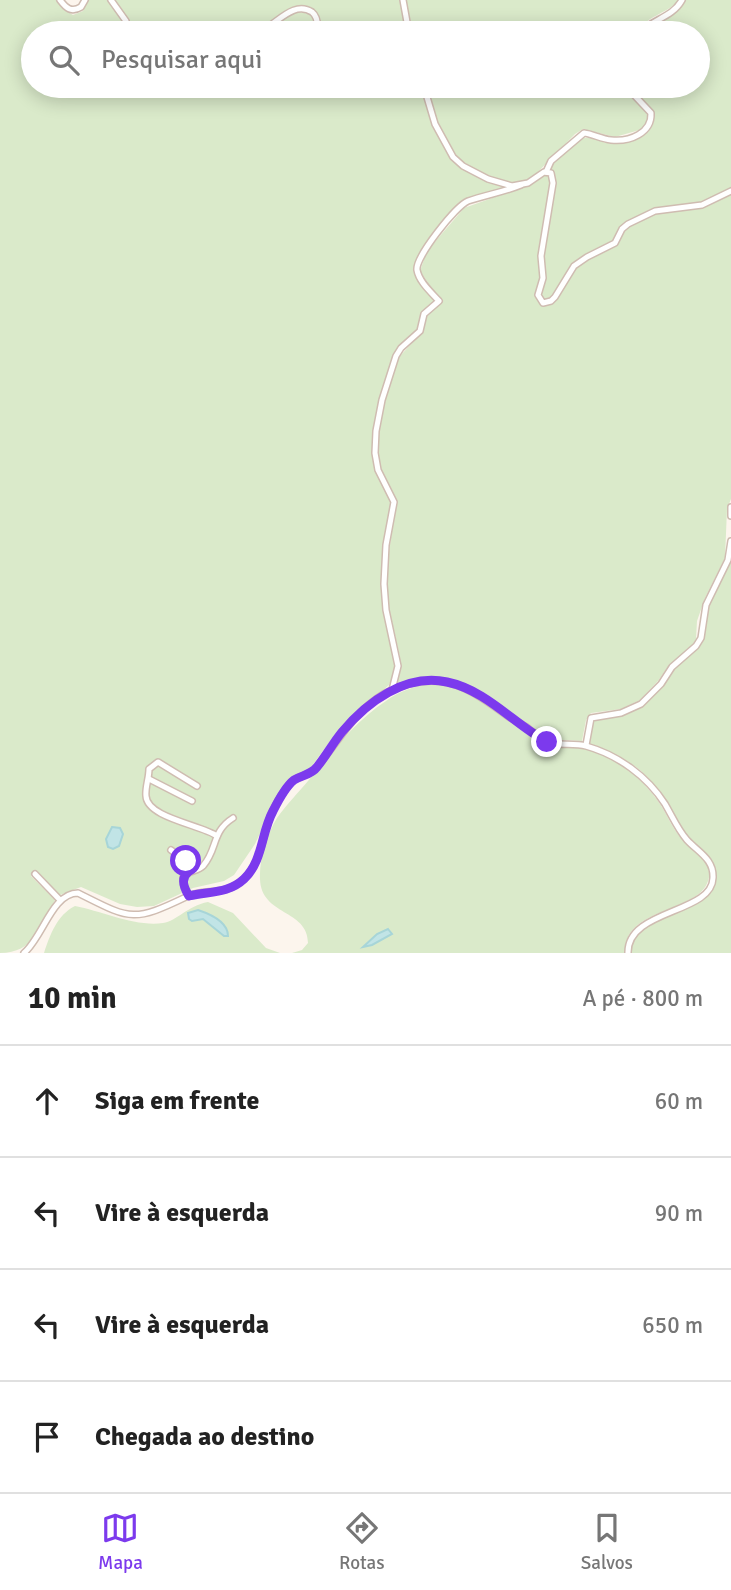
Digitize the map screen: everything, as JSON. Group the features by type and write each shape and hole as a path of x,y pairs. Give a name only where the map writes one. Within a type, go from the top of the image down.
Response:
{"street":[{"path":"60,0 73,10 81,7 85,0"},
{"path":"111,0 126,21"},
{"path":"403,0 407,21"},
{"path":"657,21 675,11 682,0"},
{"path":"274,21 285,14 302,10 315,15 316,21"},
{"path":"427,98 433,118 456,160 488,178 512,187 521,186"},
{"path":"392,690 398,666 386,610 384,584 386,545 394,502 381,480 374,453 383,400 397,356 401,348 420,331 424,314 439,301 422,281 417,271 418,261 425,248 464,204 521,186 547,172 551,161 583,133 613,140 645,132 651,122 651,113 637,98"},
{"path":"547,172 553,175 553,183 541,256 544,273 538,295 543,303 555,297 574,266 615,243 622,229 628,224 655,211 702,205 731,191"},
{"path":"731,507 731,516"},
{"path":"586,745 591,718 628,711 641,704 661,684 672,667 699,641 706,605 728,560 731,541"},
{"path":"24,953 40,935 60,900 72,893 78,893 115,912 136,915 160,911 189,896 227,890 244,879 257,858 272,814 288,786 314,770 346,728 373,703 392,690 424,681 450,682 486,699 547,742 586,745 615,758 642,776 660,796 687,841 708,860 713,873 710,886 695,902 665,914 635,932 630,940 628,953"},
{"path":"197,786 158,762 150,766 145,796 149,805 174,820 217,836"},
{"path":"149,779 192,801"},
{"path":"189,896 183,877 203,865 221,827 233,818"},
{"path":"171,850 186,861 188,872"},
{"path":"35,874 60,900"}],"green space":[{"path":"0,0 56,0 64,10 73,15 83,11 88,0 109,0 123,21 21,21 21,98 425,98 451,157 510,188 459,206 415,266 437,301 424,312 420,327 403,344 379,411 376,467 391,504 383,568 395,660 395,671 389,685 336,733 309,770 295,777 275,802 255,844 234,875 224,881 193,888 154,906 137,907 120,904 81,887 60,895 36,870 31,876 55,900 29,943 12,952 0,953"},
{"path":"113,0 402,0 405,21 316,21 315,14 292,9 271,21 128,20"},
{"path":"406,0 679,0 648,21 410,21"},
{"path":"683,0 731,0 731,499 727,509 725,558 705,598 697,621 696,639 640,700 621,709 591,713 586,720 582,741 547,739 483,694 444,678 425,678 396,686 400,657 388,604 387,566 396,502 383,480 376,446 383,407 400,356 423,331 427,314 441,302 420,271 427,251 464,208 529,185 581,139 591,138 614,144 642,137 654,121 650,110 639,98 710,98 710,21 662,21 673,14"},
{"path":"295,12 313,16 313,21 275,21"},
{"path":"430,98 635,98 649,119 643,129 615,137 583,129 533,177 518,184 507,183 481,173 456,157 436,120"},
{"path":"731,556 731,953 630,953 633,940 641,930 706,896 714,886 716,873 709,856 688,837 648,778 629,762 588,744 590,724 595,718 626,714 641,707 657,692 677,664 700,644 710,602"},
{"path":"430,683 452,687 483,700 545,745 587,749 610,758 630,771 655,797 681,838 705,862 709,874 701,891 691,899 648,918 636,927 628,938 625,953 292,953 302,950 308,943 306,932 301,924 268,900 262,891 260,879 262,855 273,824 335,748 374,709 396,695"},
{"path":"208,902 233,913 266,948 280,953 44,953 59,920 75,906 152,924 168,922"}],"water":[{"path":"112,827 120,828 123,834 119,846 113,849 108,847 106,839"},
{"path":"198,910 222,923 228,936 224,936 203,919 189,919 188,913"},
{"path":"388,929 392,934 363,947 377,934"}],"route":[{"path":"186,861 188,872 183,881 189,896 217,893 237,885 252,870 272,814 288,786 314,770 341,733 373,703 392,690 412,683 434,680 450,682 493,703 547,742"}]}
